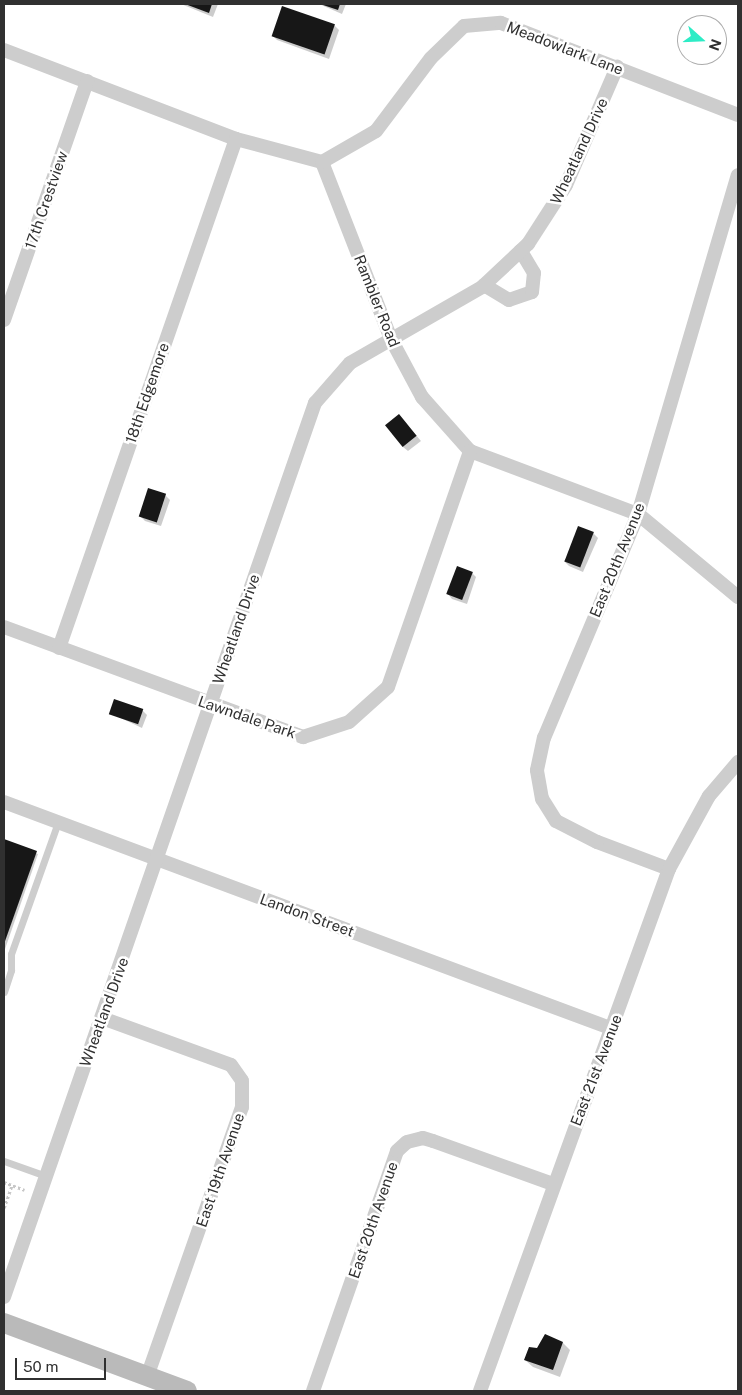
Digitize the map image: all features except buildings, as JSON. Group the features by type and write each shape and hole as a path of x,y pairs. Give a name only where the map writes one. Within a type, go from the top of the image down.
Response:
{"street":[{"name":"Meadowlark Lane","path":"322,162 376,131 431,58 464,26 501,24 738,115"},
{"path":"4,50 236,139 322,162"},
{"name":"Wheatland Drive","path":"4,1297 158,860 315,403 350,363 484,285 521,251 544,223 566,185 617,67"},
{"name":"17th Crestview","path":"4,320 87,81"},
{"name":"18th Edgemore","path":"58,648 236,139"},
{"name":"Rambler Road","path":"322,162 391,339 422,397 470,451 638,514 738,597"},
{"name":"East 20th Avenue","path":"669,870 597,842 556,822 542,799 537,770 544,738 638,514 738,175"},
{"path":"484,285 509,300 532,292 534,273 521,251"},
{"name":"Lawndale Park","path":"4,627 210,705 303,737 349,722 388,687 470,451"},
{"name":"East 21st Avenue","path":"480,1391 553,1184 669,870 709,796 738,762"},
{"name":"Landon Street","path":"4,802 610,1028"},
{"name":"East 19th Avenue","path":"102,1018 231,1065 242,1080 242,1107 147,1377"},
{"name":"East 20th Avenue","path":"313,1391 397,1151 408,1142 423,1138 553,1184"},
{"path":"4,1323 187,1391"}],"lane":[{"path":"4,992 11,970 11,954 58,822"},
{"path":"4,1161 46,1176"}],"path":[{"path":"4,1182 25,1190"},
{"path":"4,1208 12,1185"}]}
